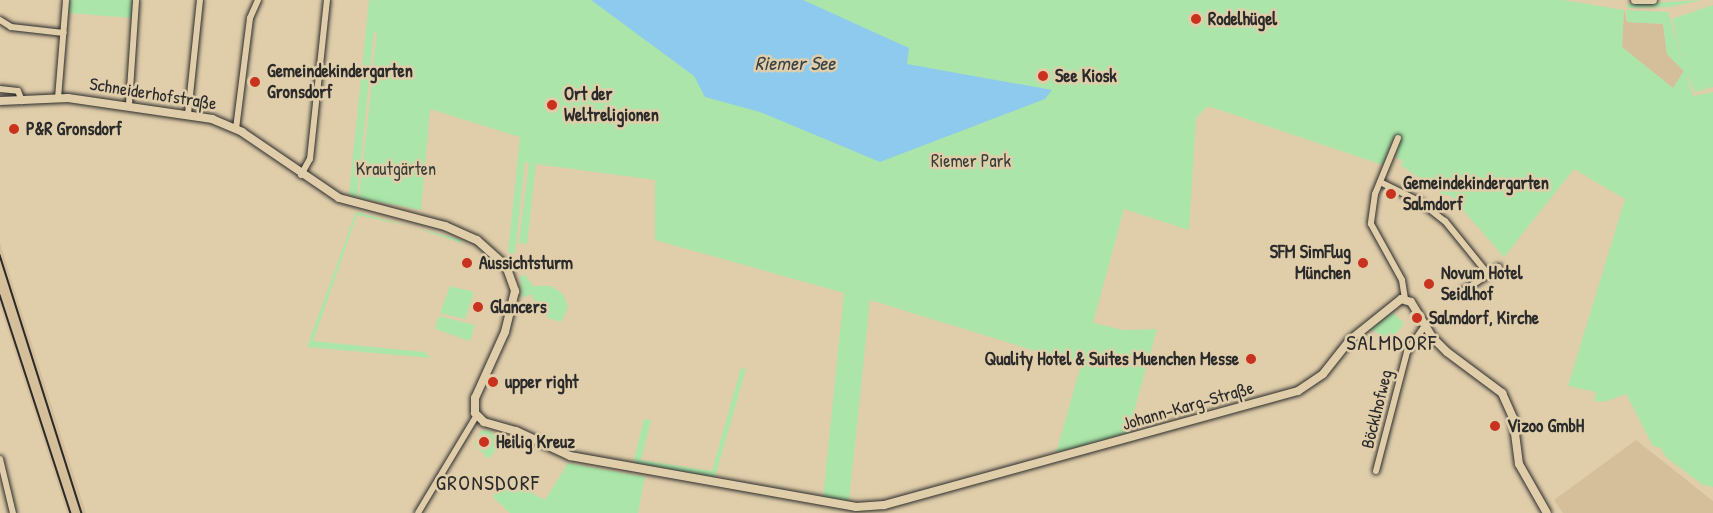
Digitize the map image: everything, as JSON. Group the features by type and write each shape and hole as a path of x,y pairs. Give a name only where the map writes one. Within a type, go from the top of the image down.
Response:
{"street":[{"path":"58,99 66,0"},
{"path":"129,104 136,0"},
{"path":"188,114 200,0"},
{"path":"236,129 250,18 258,0"},
{"path":"301,176 310,159 327,0"},
{"path":"1635,0 1652,0"},
{"path":"0,20 11,27 64,33"},
{"path":"0,89 18,91 22,101"},
{"name":"Schneiderhofstraße","path":"0,101 58,99 129,104 188,114 236,129 301,176 348,202 427,220 466,235 488,248 509,271 514,291 510,320 475,398 477,416"},
{"path":"1398,138 1380,182 1371,224 1402,280 1405,299 1412,304 1425,325 1447,352 1506,398 1513,418 1518,464 1548,513"},
{"path":"1380,182 1403,192 1440,216 1462,238 1488,274"},
{"path":"1459,294 1499,267"},
{"name":"Johann-Karg-Straße","path":"477,416 570,456 856,507 884,505 1298,391 1323,374 1347,344 1387,307 1405,299"},
{"name":"Böcklhofweg","path":"1377,471 1407,351 1425,325"},
{"path":"418,513 477,416"},
{"path":"0,459 2,479 13,513"}],"shaded area":[{"path":"1624,10 1627,22 1663,24 1667,54 1684,71 1673,88 1622,47"},
{"path":"0,243 86,513 67,513 0,306"},
{"path":"1636,440 1713,501 1713,513 1563,513 1554,500"}],"green space":[{"path":"70,0 134,0 132,18 69,13"},
{"name":"Riemer Park","path":"369,0 1563,0 1624,10 1622,47 1673,88 1684,71 1667,54 1663,24 1627,22 1626,10 1668,12 1682,60 1672,19 1713,5 1713,87 1695,92 1686,74 1693,96 1713,92 1713,487 1703,485 1665,456 1661,448 1653,446 1626,394 1604,402 1594,401 1596,392 1568,386 1625,199 1574,169 1504,257 1450,195 1443,195 1401,165 1403,161 1396,157 1399,140 1393,138 1383,165 1208,106 1196,118 1189,230 1124,209 1093,323 1123,330 1157,329 1128,433 1056,453 1081,365 870,300 849,501 823,498 844,293 655,240 655,180 536,164 527,244 519,243 529,163 525,162 515,253 508,253 520,137 430,109 421,210 359,198 373,73 389,74 373,69 377,33 374,32 357,197 349,194"},
{"path":"1702,0 1670,7 1627,8 1628,4"},
{"path":"356,212 412,227 357,215 313,341 424,352 431,358 307,347"},
{"path":"414,227 462,240 461,243"},
{"path":"525,275 533,286 551,286 563,294 568,307 561,322 548,318 530,294 522,298 520,276"},
{"path":"450,286 474,292 465,319 440,313"},
{"path":"1393,313 1404,323 1391,341 1369,328"},
{"path":"439,316 475,325 470,341 435,329"},
{"path":"741,368 746,369 715,477 639,465 634,459 644,419 651,420 641,460 712,471"},
{"path":"489,430 501,443 489,459 474,444 481,431"},
{"path":"568,463 645,477 638,513 510,513 493,497 504,478 545,500"}],"water":[{"name":"Riemer See","path":"591,0 803,0 909,48 907,64 1052,90 1045,99 880,162 760,112 705,97 694,76"}],"railway":[{"path":"0,255 82,513"},
{"path":"0,295 71,513"}],"place":[{"name":"Rodelhügel","path":"1196,19"},
{"name":"See Kiosk","path":"1043,76"},
{"name":"Gemeindekindergarten Gronsdorf","path":"255,82"},
{"name":"Ort der Weltreligionen","path":"552,105"},
{"name":"P&R Gronsdorf","path":"14,129"},
{"name":"Gemeindekindergarten Salmdorf","path":"1391,194"},
{"name":"Aussichtsturm","path":"467,263"},
{"name":"SFM SimFlug München","path":"1363,263"},
{"name":"Novum Hotel Seidlhof","path":"1429,284"},
{"name":"Glancers","path":"478,307"},
{"name":"Salmdorf, Kirche","path":"1417,318"},
{"name":"Quality Hotel & Suites Muenchen Messe","path":"1251,359"},
{"name":"upper right","path":"493,382"},
{"name":"Vizoo GmbH","path":"1495,426"},
{"name":"Heilig Kreuz","path":"484,442"}],"district":[{"name":"SALMDORF","path":"1392,343"},
{"name":"GRONSDORF","path":"488,483"}],"park label":[{"name":"Krautgärten","path":"396,169"}]}
